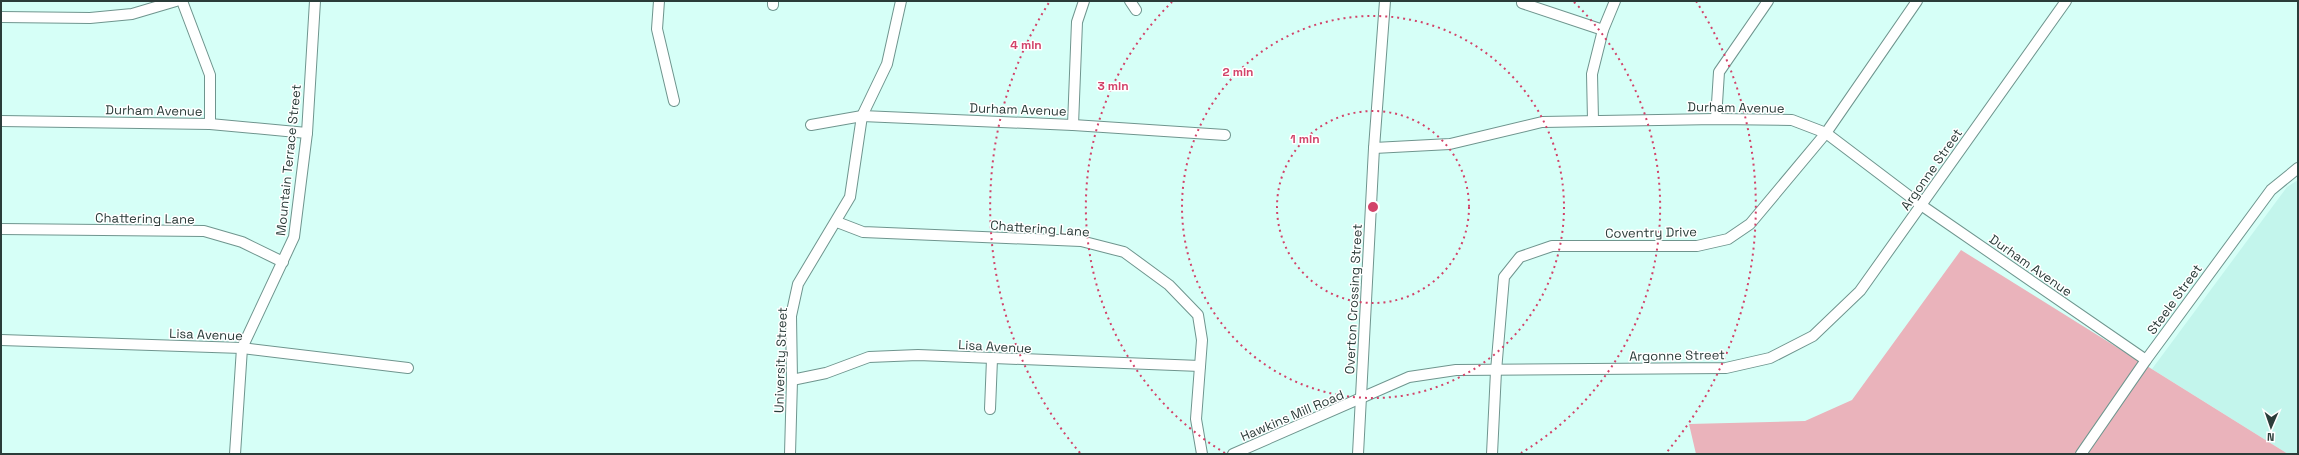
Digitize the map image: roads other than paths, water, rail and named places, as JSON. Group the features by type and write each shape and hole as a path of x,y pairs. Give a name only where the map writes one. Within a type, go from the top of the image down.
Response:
{"street":[{"path":"1,17 90,18 132,14 176,1"},
{"path":"182,1 210,75 210,124"},
{"name":"Mountain Terrace Street","path":"235,454 242,348 294,237 307,133 315,1"},
{"path":"659,1 657,29 674,102"},
{"name":"University Street","path":"790,454 792,380 791,316 798,284 837,222 850,198 862,116 887,64 901,1"},
{"path":"1074,125 1077,22 1084,1"},
{"path":"1130,1 1136,10"},
{"name":"Overton Crossing Street","path":"1358,454 1374,148 1386,1"},
{"path":"1593,120 1592,74 1603,30 1616,1"},
{"path":"1716,119 1719,72 1768,1"},
{"name":"Coventry Drive","path":"1492,454 1496,371 1504,277 1520,257 1552,246 1697,246 1728,239 1750,224 1826,133 1917,1"},
{"name":"Argonne Street","path":"1360,400 1408,377 1456,370 1496,371 1726,368 1770,358 1813,336 1860,291 2066,1"},
{"path":"1522,3 1603,30"},
{"name":"Durham Avenue","path":"811,125 862,116 1074,125 1225,135"},
{"name":"Durham Avenue","path":"1374,148 1450,144 1542,122 1716,119 1792,120 1826,133 1921,205 2146,360"},
{"name":"Durham Avenue","path":"1,121 210,124 307,133"},
{"name":"Steele Street","path":"2081,454 2146,360 2271,190 2298,168"},
{"name":"Chattering Lane","path":"837,222 863,232 1081,241 1124,252 1169,285 1198,315 1202,340 1196,419 1202,454"},
{"name":"Chattering Lane","path":"1,229 204,231 242,242 283,262"},
{"name":"Lisa Avenue","path":"1,340 242,348 408,368"},
{"name":"Lisa Avenue","path":"792,380 826,372 869,357 918,355 1200,366"},
{"path":"990,409 992,359"},
{"name":"Hawkins Mill Road","path":"1233,454 1360,400"}]}
